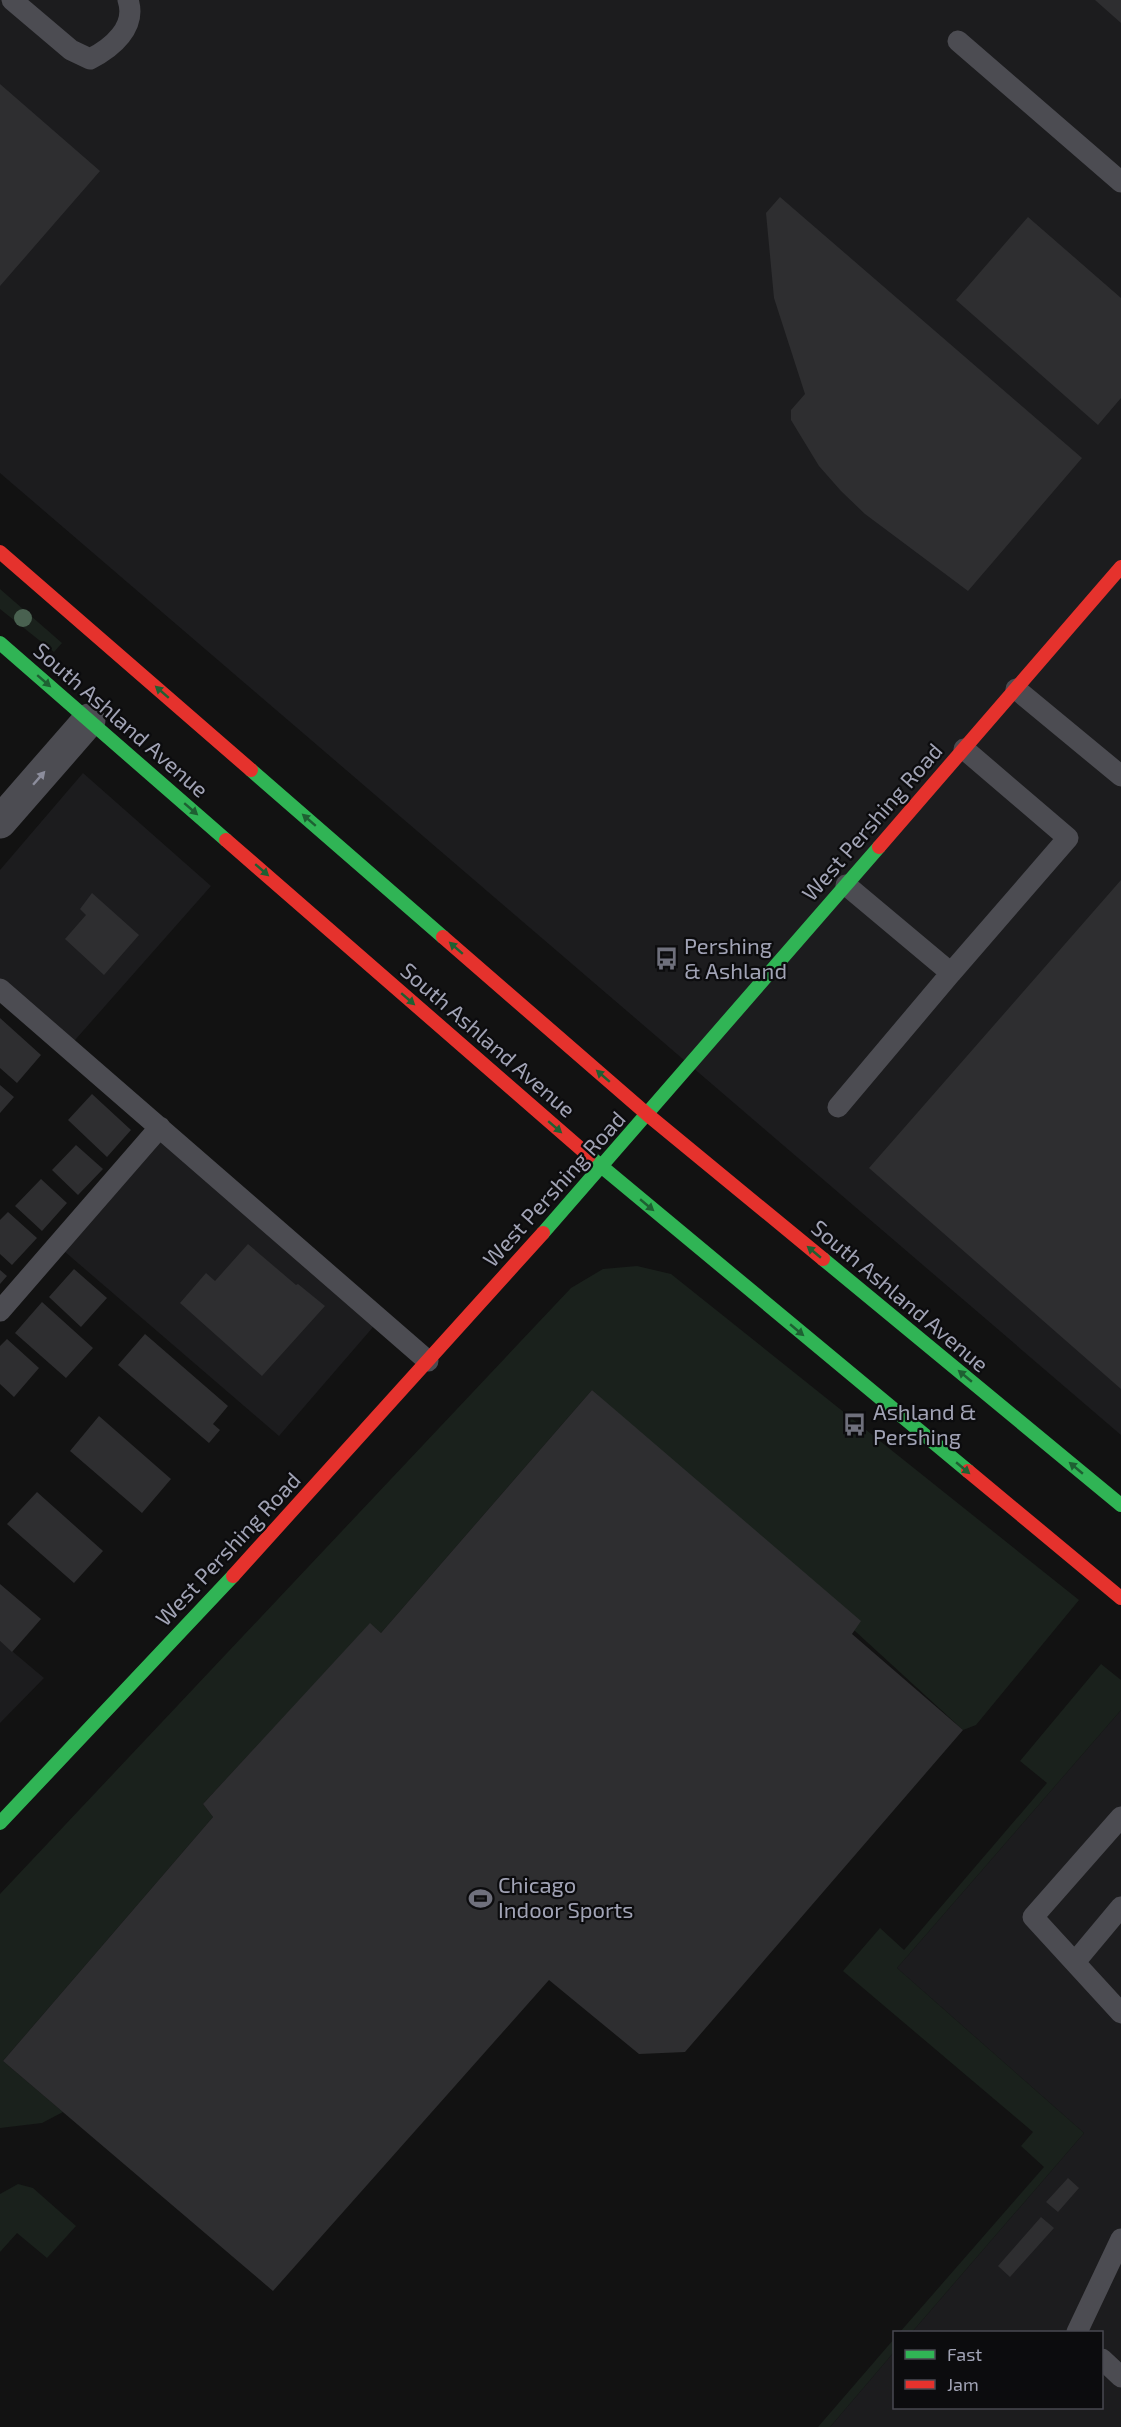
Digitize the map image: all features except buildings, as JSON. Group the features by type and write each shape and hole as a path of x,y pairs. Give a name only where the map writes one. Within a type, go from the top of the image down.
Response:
{"main road":[{"name":"South Ashland Avenue","path":"0,552 648,1115 1121,1505"},
{"name":"West Pershing Road","path":"0,1823 284,1521 602,1168 1121,567"},
{"name":"South Ashland Avenue","path":"0,643 602,1168 1121,1598"}],"street":[{"path":"0,822 89,720"}],"lane":[{"path":"12,0 71,50 90,59 108,50 130,23 131,8 128,0"},
{"path":"958,41 1121,182"},
{"path":"1016,688 1121,776"},
{"path":"838,1107 1068,838 964,749"},
{"path":"846,885 951,973"},
{"path":"0,989 428,1361"},
{"path":"0,1311 160,1128"},
{"path":"1120,2011 1033,1917 1121,1817"},
{"path":"1075,1962 1121,1907"},
{"path":"1077,2331 1121,2240"},
{"path":"1103,2361 1121,2377"}],"shaded area":[{"path":"0,0 1121,0 1121,1435 0,473"},
{"path":"0,589 62,643 54,652 0,609"},
{"path":"83,773 211,886 68,1048 0,989 0,870"},
{"path":"160,1127 380,1319 279,1436 57,1245"},
{"path":"637,1266 671,1274 1079,1600 976,1725 963,1730 592,1390 381,1633 370,1624 203,1804 213,1817 3,2061 63,2112 42,2123 0,2128 0,1894 571,1288 603,1269"},
{"path":"0,1641 44,1678 0,1723"},
{"path":"1101,1664 1121,1680 1121,1710 897,1968 1084,2133 913,2331 901,2331 1044,2167 1021,2146 1033,2132 843,1971 880,1928 904,1950 1047,1783 1020,1761"},
{"path":"1121,1710 1121,2427 830,2427 893,2353 893,2409 1103,2409 1103,2331 913,2331 1084,2133 897,1968"},
{"path":"18,2184 33,2188 76,2226 47,2258 17,2233 0,2252 0,2194"},
{"path":"893,2340 893,2353 830,2427 818,2427"}],"traffic: fast":[{"path":"0,643 226,840"},
{"path":"251,770 443,937"},
{"path":"543,1233 879,847"},
{"path":"589,1156 968,1471"},
{"path":"823,1259 1121,1505"},
{"path":"0,1823 233,1576"}],"traffic: jam":[{"path":"0,552 251,770"},
{"path":"879,847 1121,567"},
{"path":"226,840 589,1156"},
{"path":"443,937 648,1115 823,1259"},
{"path":"233,1576 543,1233"},
{"path":"968,1471 1121,1598"}],"place":[{"name":"Pershing & Ashland","path":"666,959"},
{"name":"Ashland & Pershing","path":"855,1425"},
{"name":"Chicago Indoor Sports","path":"480,1898"}]}
